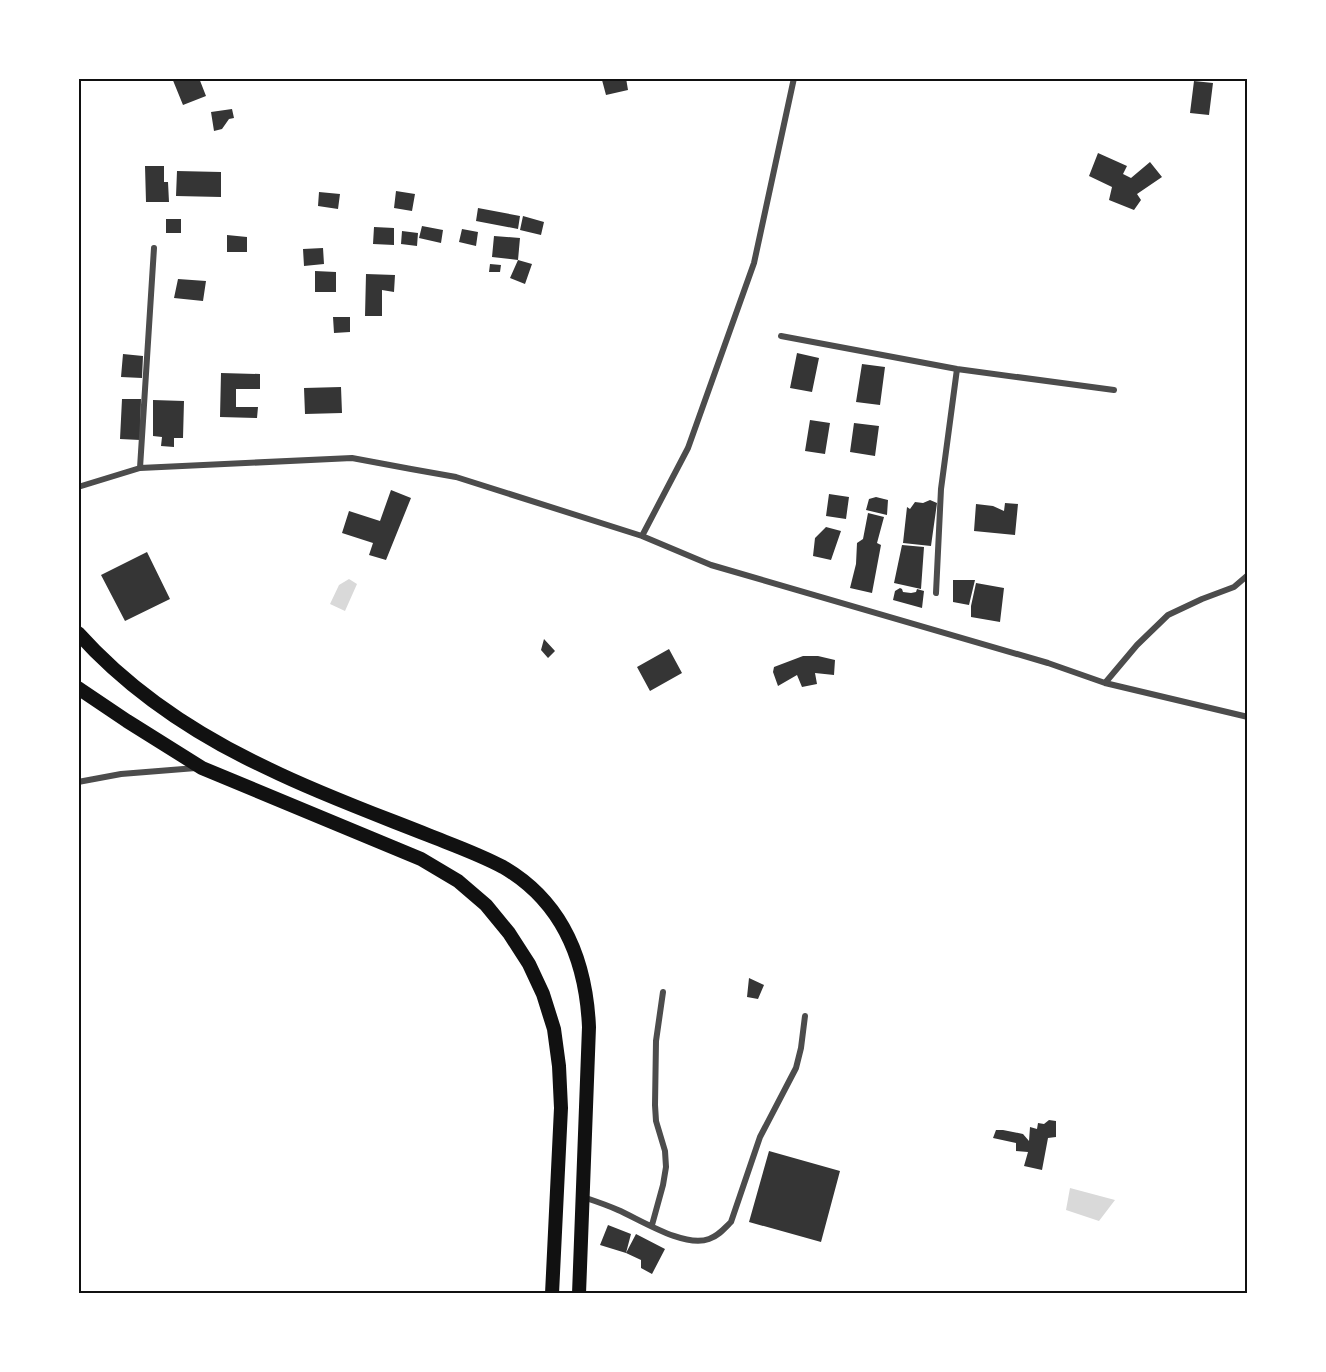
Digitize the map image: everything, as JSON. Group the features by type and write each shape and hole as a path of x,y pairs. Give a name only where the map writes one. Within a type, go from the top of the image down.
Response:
{"highway":[{"path":"78,633 152,700 222,745 270,770 466,850 503,868 525,882 555,914 573,946 584,979 588,1004 579,1294"},
{"path":"78,688 202,768 422,859 458,881 486,905 509,933 529,964 543,994 554,1029 559,1066 561,1118 552,1294"}],"street":[{"path":"642,536 688,448 754,263 794,78"},
{"path":"140,468 154,248"},
{"path":"781,336 957,369 1114,390"},
{"path":"936,593 941,489 957,369"},
{"path":"78,487 140,468 352,458 456,477 642,536 711,565 1048,663 1106,683 1248,717"},
{"path":"1106,683 1137,645 1168,615 1234,587 1248,574"},
{"path":"78,782 121,774 202,768"},
{"path":"652,1225 666,1167 664,1145 656,1121 655,1105 656,1041 663,992"},
{"path":"583,1197 615,1208 672,1235 693,1241 708,1240 722,1233 731,1222 760,1137 795,1068 801,1048 805,1016"}],"shaded area":[{"path":"349,579 357,584 345,611 330,604 339,585"},
{"path":"1070,1188 1115,1200 1099,1221 1066,1210"}],"building":[{"path":"172,78 199,78 206,96 183,105"},
{"path":"626,78 628,90 606,95 602,80"},
{"path":"1194,81 1213,83 1209,115 1190,113"},
{"path":"232,109 234,118 229,119 222,129 214,131 211,112"},
{"path":"1098,153 1127,166 1123,174 1131,178 1150,162 1162,177 1137,194 1141,200 1134,210 1109,200 1112,187 1089,176"},
{"path":"145,166 164,166 164,182 168,182 169,202 146,202"},
{"path":"177,171 221,172 221,197 176,196"},
{"path":"396,191 415,194 412,211 394,208"},
{"path":"319,192 340,194 338,209 318,206"},
{"path":"478,208 520,216 518,229 476,221"},
{"path":"523,216 544,222 541,235 520,230"},
{"path":"166,219 181,219 181,233 166,233"},
{"path":"422,226 443,230 441,243 419,238"},
{"path":"374,227 394,228 394,245 373,244"},
{"path":"462,229 478,232 476,246 459,242"},
{"path":"402,231 418,233 417,246 401,244"},
{"path":"227,235 247,237 247,252 227,252"},
{"path":"494,236 520,238 518,260 492,257"},
{"path":"323,248 324,264 304,266 303,249"},
{"path":"518,260 532,264 525,284 510,278"},
{"path":"490,264 501,265 500,272 489,272"},
{"path":"315,271 336,272 336,292 315,292"},
{"path":"366,274 395,275 394,292 382,290 382,316 365,316"},
{"path":"178,279 206,281 203,301 174,298"},
{"path":"333,317 350,317 350,332 334,333"},
{"path":"797,353 819,358 812,392 790,388"},
{"path":"123,354 143,356 142,378 121,377"},
{"path":"862,364 885,367 880,405 856,402"},
{"path":"221,373 260,374 260,389 236,389 236,407 258,407 257,418 220,417"},
{"path":"341,387 342,413 305,414 304,388"},
{"path":"122,399 141,399 140,440 120,439"},
{"path":"153,400 184,401 183,438 174,438 174,447 161,446 162,437 153,436"},
{"path":"810,420 830,423 825,454 805,451"},
{"path":"854,423 879,426 875,456 850,452"},
{"path":"391,490 411,498 386,560 369,555 373,543 342,533 349,511 380,521"},
{"path":"829,494 849,497 846,519 826,516"},
{"path":"876,497 888,500 887,515 866,510 869,499"},
{"path":"930,500 937,503 931,546 903,543 907,507 910,509 915,502 923,503"},
{"path":"1005,503 1018,504 1015,535 974,531 976,504 993,506 1004,511"},
{"path":"868,513 884,517 877,543 881,545 872,593 850,588 856,564 857,543 863,539"},
{"path":"826,527 841,531 831,560 813,556 815,538"},
{"path":"902,545 924,547 921,589 894,583"},
{"path":"147,552 170,599 125,621 101,575"},
{"path":"953,580 975,580 969,605 953,602"},
{"path":"976,583 1004,588 1000,622 971,617"},
{"path":"900,588 903,592 911,593 916,592 917,589 924,591 922,608 893,600 895,591"},
{"path":"544,639 555,651 548,658 541,650"},
{"path":"669,649 682,673 650,691 637,667"},
{"path":"803,656 818,656 835,660 834,675 815,673 817,684 802,687 797,675 778,686 773,672 774,667"},
{"path":"749,978 764,985 758,999 747,997"},
{"path":"1049,1120 1056,1121 1056,1137 1048,1138 1042,1170 1024,1166 1028,1152 1016,1151 1016,1143 993,1138 996,1130 1003,1130 1023,1134 1029,1141 1030,1127 1037,1129 1038,1123 1044,1124"},
{"path":"769,1151 840,1171 821,1242 749,1222"},
{"path":"608,1225 631,1234 626,1253 600,1245"},
{"path":"636,1234 665,1249 652,1274 641,1268 641,1260 626,1253"}]}
